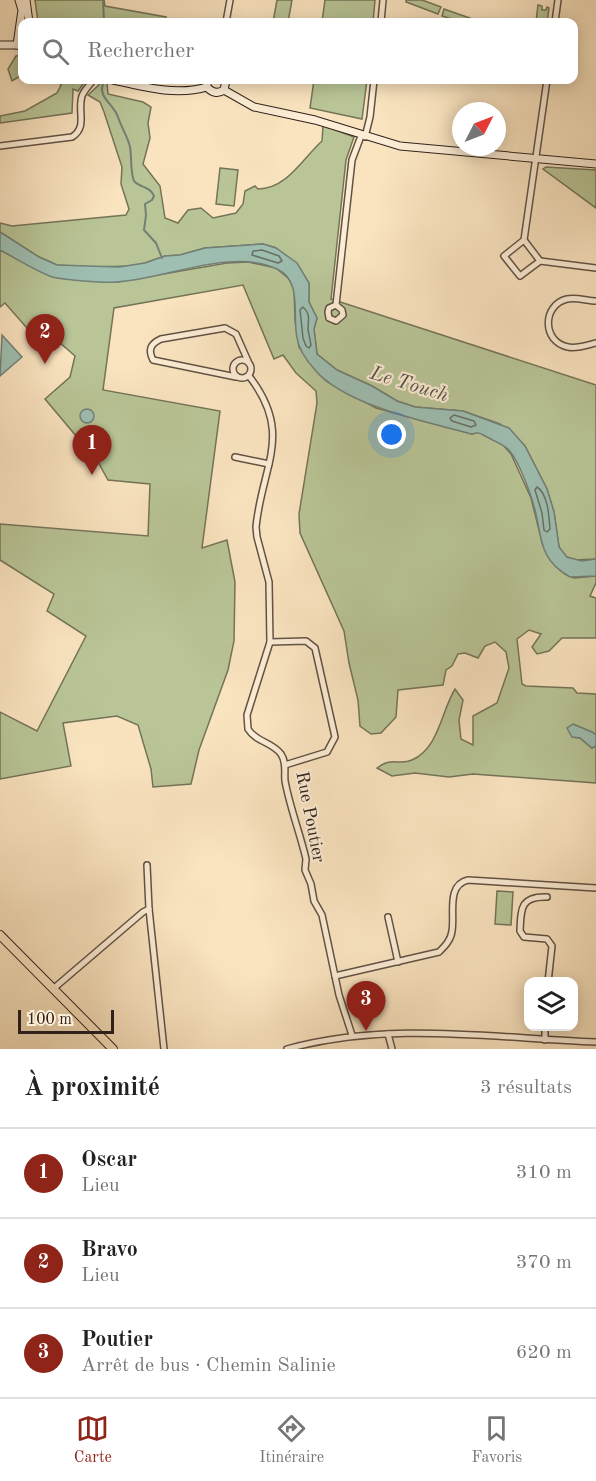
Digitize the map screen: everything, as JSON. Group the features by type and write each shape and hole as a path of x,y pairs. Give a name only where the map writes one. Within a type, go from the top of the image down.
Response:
{"main road":[{"path":"0,935 113,1049"}],"street":[{"path":"19,0 22,18"},
{"path":"26,0 28,18"},
{"path":"227,18 230,0"},
{"path":"381,18 383,0"},
{"path":"556,18 558,0"},
{"path":"0,45 18,45"},
{"path":"0,146 72,137 78,133 81,126 82,95 90,84"},
{"path":"135,84 186,92 205,84"},
{"path":"208,84 215,92 224,90 254,107 322,122 363,136 415,148 596,164"},
{"path":"224,90 225,84"},
{"path":"336,305 352,160 370,117 374,84"},
{"path":"546,84 524,240 504,256 520,276 540,261 596,268"},
{"path":"524,240 540,261"},
{"path":"596,301 572,298 560,301 552,309 548,322 551,335 566,347 596,343"},
{"name":"Rue Poutier","path":"225,328 236,334 251,366 249,376 236,377 153,360 150,354 151,346 153,342 161,339 225,328"},
{"path":"236,377 233,372 234,363 243,359 248,361"},
{"name":"Rue Poutier","path":"249,376 259,388 272,417 274,428 256,526 269,582 270,642 247,715 248,729 257,739 274,747 281,755 285,765 285,780 306,859 305,870 311,884 314,902 322,915 335,976 352,1035"},
{"path":"235,457 269,464"},
{"path":"270,642 306,641 315,648 335,737 327,752 285,765"},
{"path":"147,865 149,909 164,1049"},
{"path":"335,976 439,952 452,934 454,892 463,881 596,888"},
{"path":"547,897 529,899 523,906 520,931 524,937 550,941 552,946 548,977"},
{"path":"53,989 149,909"},
{"path":"388,917 398,962"},
{"path":"545,1031 545,1040"},
{"path":"287,1049 320,1040 352,1035 388,1034 436,1033 596,1042"},
{"path":"388,1034 392,1049"}],"green space":[{"path":"35,0 104,0 105,6 166,17 166,18 37,18"},
{"path":"277,0 292,0 289,18 274,18"},
{"path":"325,0 375,0 373,18 323,18"},
{"path":"406,0 422,0 441,7 438,14 406,2"},
{"path":"538,5 542,6 542,10 549,8 548,18 536,18"},
{"path":"444,9 470,18 448,18 442,16"},
{"path":"18,56 18,77 12,81 8,69"},
{"path":"83,84 78,91 73,89 72,113 0,123 0,116 25,111 57,93 61,85"},
{"path":"100,84 107,84 108,94 143,102 151,107 148,123 150,138 143,164 160,186 165,218 178,223 188,210 201,208 213,218 236,213 243,204 245,191 255,186 258,189 278,184 294,171 322,141 323,125 354,137 346,160 331,299 596,385 596,559 574,560 562,552 547,489 525,446 500,424 463,411 415,407 397,401 372,386 337,370 317,354 314,329 317,318 309,302 309,283 276,248 263,244 205,248 180,255 165,256 133,266 91,267 57,265 39,257 0,232 0,223 12,226 126,215 129,209 121,184 122,167 100,102 88,95"},
{"path":"313,84 366,84 362,119 310,108"},
{"path":"546,167 596,170 596,208 543,169"},
{"path":"220,168 238,170 234,206 216,204"},
{"path":"0,250 54,277 91,281 117,282 227,263 248,262 276,268 289,279 294,289 299,347 326,381 376,408 472,434 479,432 503,445 511,454 531,498 543,546 555,565 574,578 596,576 596,583 590,596 596,598 596,638 562,638 549,651 537,654 532,647 541,634 529,630 517,639 522,684 573,688 577,693 596,694 596,735 592,732 572,737 580,738 592,748 596,746 596,783 473,774 449,777 415,773 392,776 377,768 382,764 412,760 428,747 455,689 463,700 459,720 461,739 473,745 473,716 497,703 509,668 506,652 495,642 485,646 478,658 465,653 458,654 452,666 446,670 443,685 398,690 396,717 381,733 371,734 360,726 358,700 344,631 300,533 299,514 317,403 316,391 296,373 283,355 274,359 243,285 114,308 103,390 220,411 202,548 227,540 235,582 234,641 228,670 199,750 191,784 153,787 151,769 138,725 117,716 63,723 71,766 0,779 0,712 37,731 86,636 47,611 54,594 0,560 0,524 148,536 150,484 108,480 98,462 45,399 70,377 75,356 51,335 41,344 5,303 0,307"},
{"path":"497,891 513,892 511,925 495,924"}],"water":[{"path":"0,232 39,257 57,265 119,267 205,248 263,244 276,248 297,263 309,283 309,302 317,318 314,329 317,354 337,370 372,386 397,401 415,407 463,411 509,428 525,446 547,489 554,512 559,547 567,557 582,561 596,559 596,576 570,577 560,571 548,557 544,550 525,481 513,456 504,446 479,433 472,434 433,424 366,403 329,383 315,370 298,342 295,299 290,282 285,274 277,269 259,263 239,261 197,266 116,282 65,279 45,274 0,250"},
{"path":"2,335 22,357 0,376"},
{"path":"87,409 92,411 94,416 92,421 87,423 82,421 80,416 82,411"},
{"path":"573,724 596,735 596,746 592,748 580,738 572,737 567,728"}],"waterway":[{"path":"103,0 104,18"},
{"path":"103,84 104,97 116,112 129,143 134,181 150,190 154,196 145,204 144,230 156,243 162,258"}],"place":[{"name":"Bravo","path":"45,364"},
{"name":"Oscar","path":"92,475"},
{"name":"Poutier","path":"366,1031"}],"water label":[{"name":"Le Touch","path":"409,385"}]}
